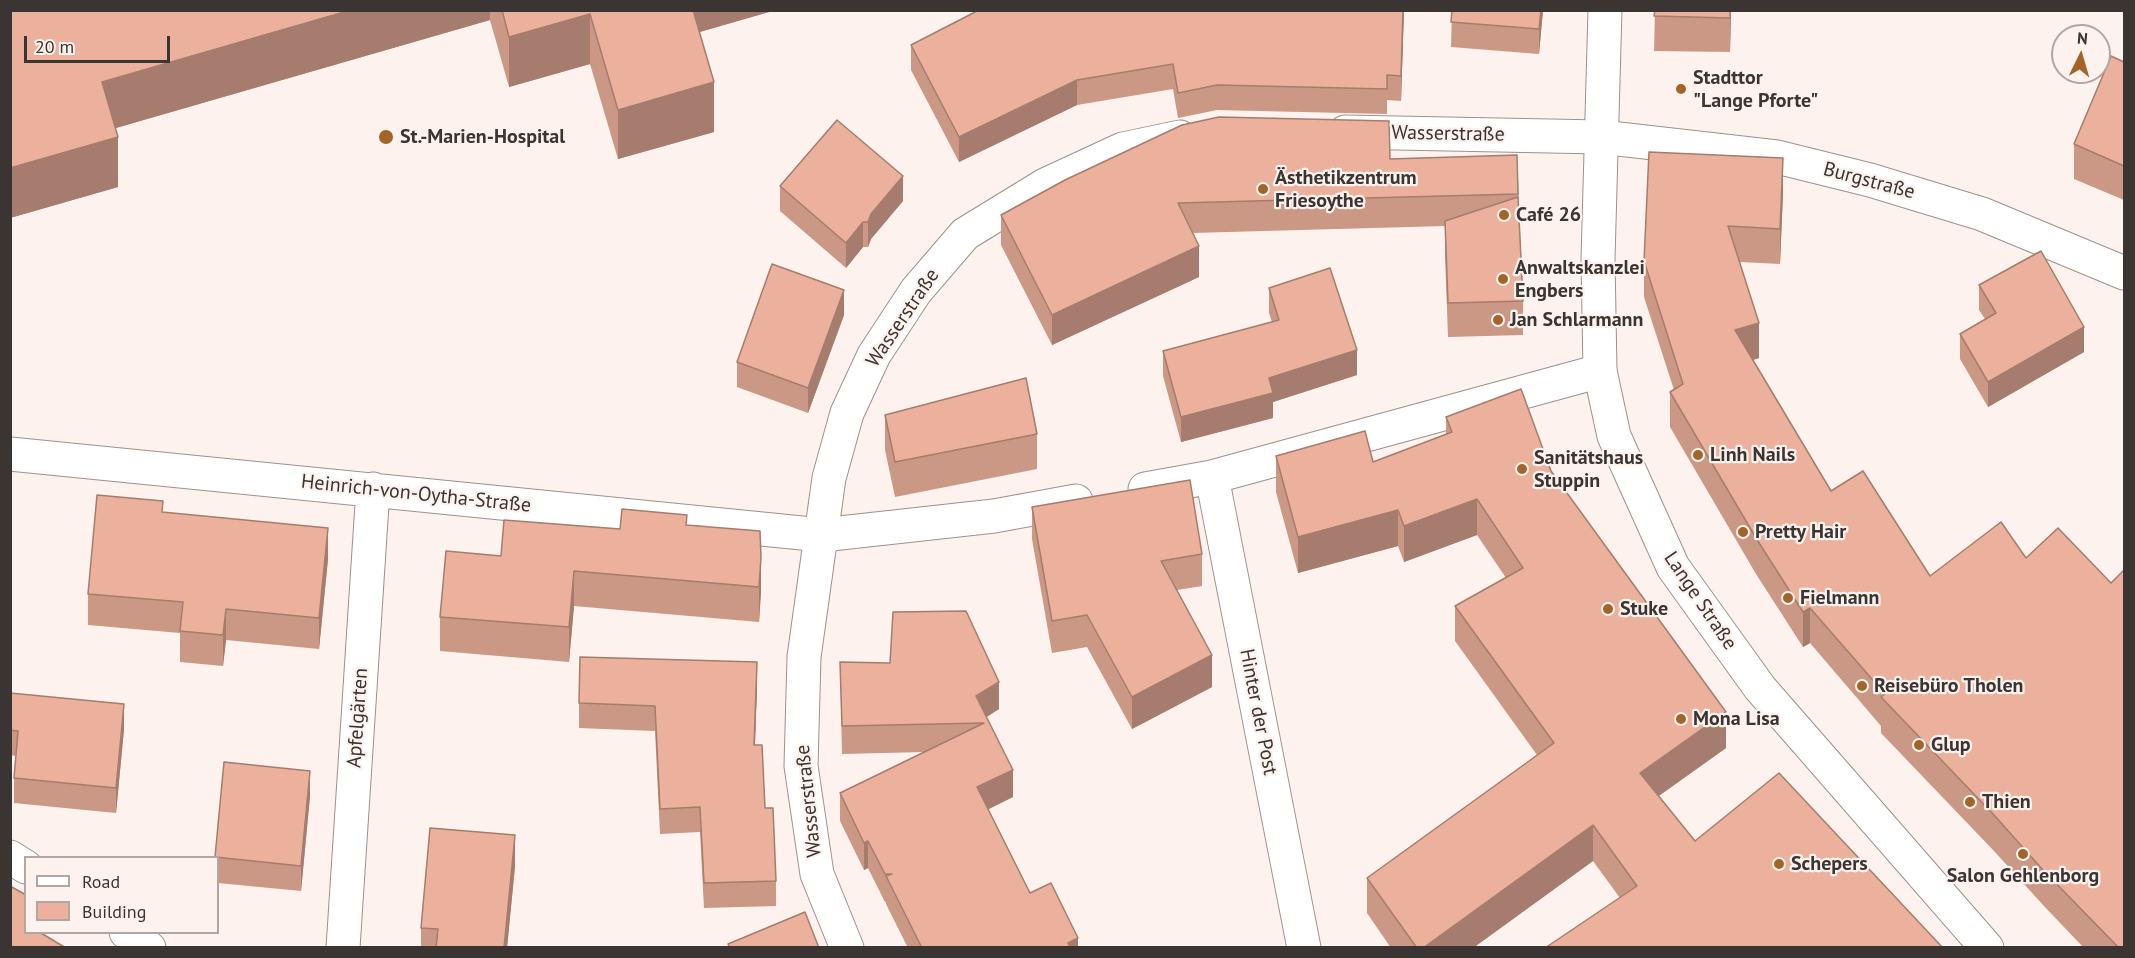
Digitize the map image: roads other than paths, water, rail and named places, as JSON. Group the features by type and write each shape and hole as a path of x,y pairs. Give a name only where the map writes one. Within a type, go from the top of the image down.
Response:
{"street":[{"name":"Lange Straße","path":"1605,10 1598,259 1600,371 1614,436 1673,567 1760,688 1987,948"},
{"name":"Wasserstraße","path":"847,948 817,874 801,766 804,657 829,478 847,413 874,355 916,291 965,234 1045,184 1123,149 1207,131"},
{"name":"Wasserstraße","path":"1313,131 1601,137"},
{"name":"Burgstraße","path":"1601,137 1777,157 1870,180 1982,214 2124,273"},
{"name":"Heinrich-von-Oytha-Straße","path":"10,454 822,535 994,516 1212,477 1600,371"},
{"name":"Hinter der Post","path":"1212,477 1304,948"},
{"name":"Apfelgärten","path":"343,948 373,489"},
{"path":"10,857 24,866"},
{"path":"128,934 149,948"}],"place":[{"name":"Stadttor \"Lange Pforte\"","path":"1681,89"},
{"name":"St.-Marien-Hospital","path":"386,137"},
{"name":"Ästhetikzentrum Friesoythe","path":"1263,189"},
{"name":"Café 26","path":"1504,215"},
{"name":"Anwaltskanzlei Engbers","path":"1503,279"},
{"name":"Jan Schlarmann","path":"1498,320"},
{"name":"Linh Nails","path":"1698,455"},
{"name":"Sanitätshaus Stuppin","path":"1522,469"},
{"name":"Pretty Hair","path":"1743,532"},
{"name":"Fielmann","path":"1788,598"},
{"name":"Stuke","path":"1608,609"},
{"name":"Reisebüro Tholen","path":"1862,686"},
{"name":"Mona Lisa","path":"1681,719"},
{"name":"Glup","path":"1919,745"},
{"name":"Thien","path":"1970,802"},
{"name":"Salon Gehlenborg","path":"2023,854"},
{"name":"Schepers","path":"1779,864"}]}
